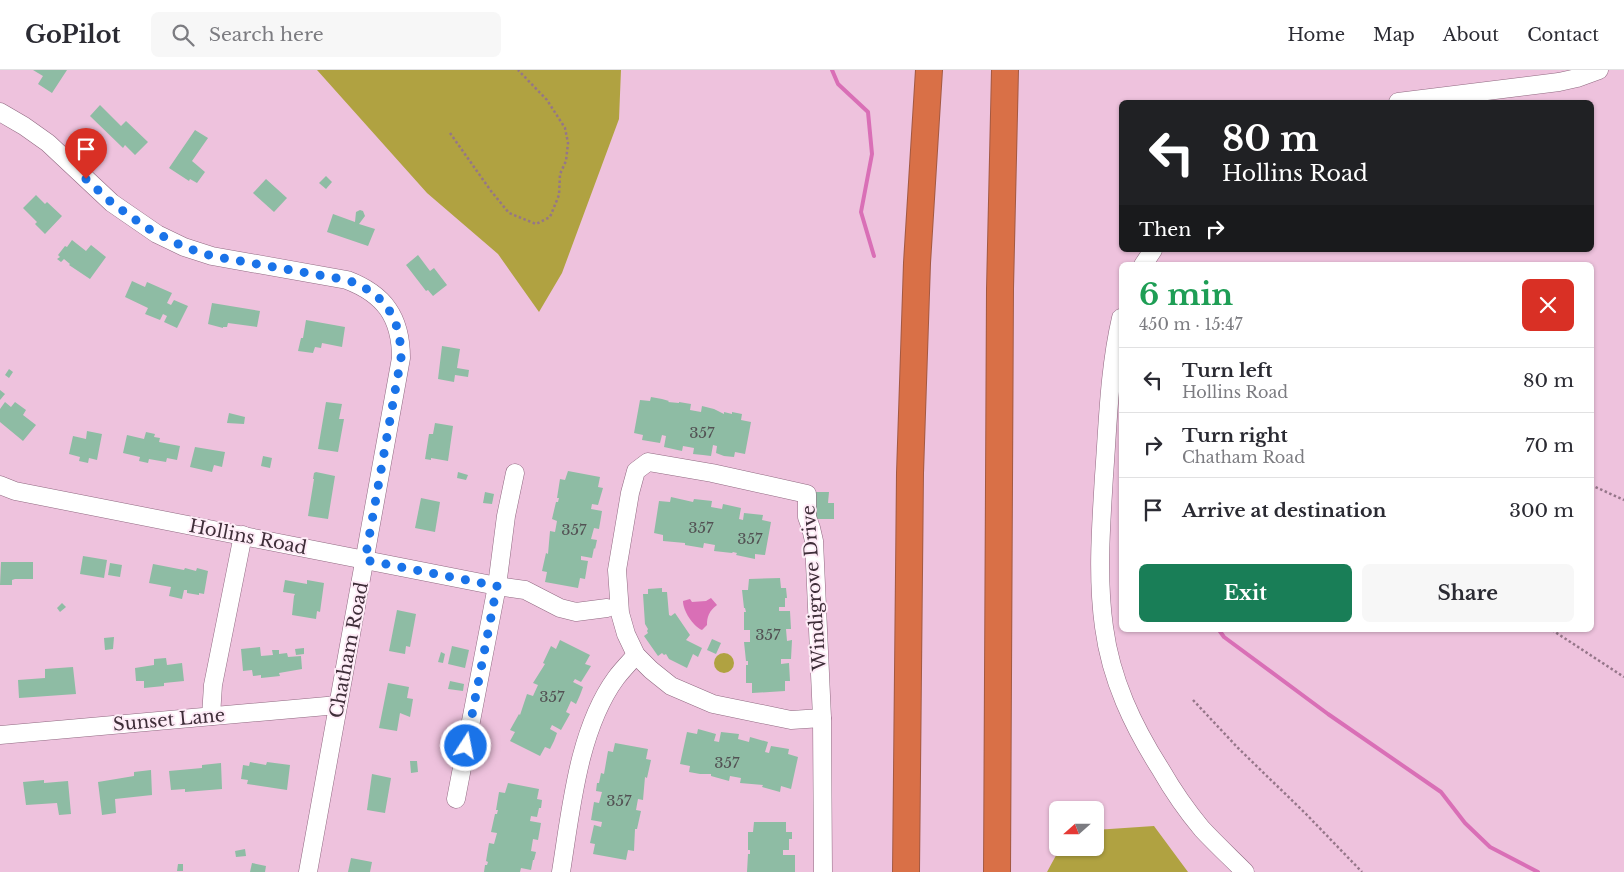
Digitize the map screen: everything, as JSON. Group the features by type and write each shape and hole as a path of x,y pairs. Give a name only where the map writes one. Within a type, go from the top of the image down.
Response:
{"highway":[{"path":"906,872 910,464 917,263 929,70"},
{"path":"997,872 1000,299 1005,70"}],"street":[{"path":"1414,100 1559,82 1599,70"},
{"name":"Chatham Road","path":"0,112 48,143 112,203 157,234 184,247 212,256 347,280 362,285 385,304 394,317 399,331 401,358 308,872"},
{"path":"1119,327 1114,348 1110,383 1100,542 1101,605 1109,654 1124,704 1134,725 1164,775 1202,829 1245,872"},
{"name":"Windigrove Drive","path":"822,718 791,720 713,704 670,686 636,655 626,634 620,613 617,570 630,493 636,471 648,462 807,494 806,518 812,528 814,541 822,718 823,872"},
{"path":"456,799 497,586 514,473"},
{"name":"Hollins Road","path":"0,485 15,491 525,590 560,608 576,612 607,608"},
{"path":"211,716 213,685 243,535"},
{"path":"561,872 582,753 602,703 615,679 636,655"},
{"name":"Sunset Lane","path":"0,735 338,705"}],"path":[{"path":"450,133 509,213 536,224 550,217 558,195 560,174 566,161 568,143 565,128 547,100 518,70"},
{"path":"1594,486 1624,500"},
{"path":"1555,632 1624,677"},
{"path":"1193,700 1238,748 1362,872"}],"shaded area":[{"path":"317,70 621,70 619,119 562,273 539,312 498,254 427,193"},
{"path":"711,598 717,605 710,612 707,625 702,630 689,618 683,601 690,599 692,602 706,601"},
{"path":"724,653 731,656 734,663 731,670 724,673 717,670 714,663 717,656"},
{"path":"1154,826 1188,872 1047,872 1056,856 1104,856 1104,829"}],"building":[{"path":"33,70 67,70 52,93 38,84 43,76"},
{"path":"100,105 121,126 126,121 148,142 135,155 125,145 123,148 90,116"},
{"path":"195,130 208,138 192,161 205,172 197,183 190,179 189,181 169,168"},
{"path":"326,176 332,182 326,189 319,183"},
{"path":"266,179 287,198 274,212 253,193"},
{"path":"36,195 62,216 45,234 35,224 37,222 23,208"},
{"path":"363,211 365,216 359,224 375,229 368,246 327,232 333,214 355,222 356,212"},
{"path":"72,240 86,251 91,245 106,257 90,279 69,265 64,259 61,262 57,259 60,257 58,255 65,246 67,247"},
{"path":"418,255 430,271 434,268 447,285 433,296 428,290 426,291 406,265"},
{"path":"132,281 145,287 147,282 172,293 167,303 171,305 174,300 188,306 177,328 164,322 167,316 163,314 160,320 145,314 148,308 125,297"},
{"path":"212,303 260,311 257,327 228,323 227,327 223,328 208,324"},
{"path":"306,320 345,327 342,347 322,343 321,348 315,347 313,353 298,351 301,338 303,338"},
{"path":"442,346 460,349 457,368 469,370 468,377 455,375 454,382 438,379"},
{"path":"9,369 13,372 9,378 5,375"},
{"path":"0,390 5,394 0,400"},
{"path":"651,397 668,402 691,404 690,410 701,412 702,406 724,414 724,412 732,414 732,412 742,414 741,420 751,422 745,454 735,452 734,457 724,456 716,453 717,446 713,445 711,456 693,454 694,448 683,446 682,451 664,447 666,436 662,435 660,443 642,440 643,435 634,433 640,400 650,401"},
{"path":"5,402 11,407 15,402 26,410 23,415 36,425 23,441 0,422 0,409"},
{"path":"326,402 342,404 339,419 344,419 338,452 318,449"},
{"path":"229,413 245,417 244,424 227,423"},
{"path":"435,423 453,426 448,461 431,458 431,460 425,459 429,434 433,434"},
{"path":"87,431 102,434 97,460 89,458 88,463 79,461 80,457 69,454 73,436 86,439"},
{"path":"146,432 155,434 154,437 160,438 159,442 180,446 177,460 167,458 166,462 149,459 148,463 139,461 140,457 123,453 127,435 144,439"},
{"path":"195,447 225,452 222,467 214,465 212,472 190,467"},
{"path":"263,456 272,458 270,468 261,466"},
{"path":"568,471 600,477 598,487 603,488 598,505 592,504 591,509 602,511 599,529 594,528 591,539 597,540 595,549 592,558 581,556 581,560 588,561 585,579 580,578 578,588 545,582 547,572 542,571 546,553 548,554 550,531 555,532 557,521 552,519 556,502 558,502 559,498 557,498 560,479 565,480"},
{"path":"458,472 468,475 466,480 457,478"},
{"path":"314,473 335,476 328,519 308,516"},
{"path":"485,492 494,494 492,504 483,503"},
{"path":"812,492 829,492 828,503 834,503 834,519 812,519"},
{"path":"671,497 693,502 694,499 712,501 711,507 722,509 723,504 741,508 739,519 743,520 744,513 763,515 762,520 771,522 765,555 755,554 755,559 736,555 737,553 733,552 714,551 715,545 704,543 703,548 685,545 685,543 663,541 663,535 654,533 659,501 670,502"},
{"path":"421,498 440,502 435,532 415,528"},
{"path":"83,556 107,560 104,578 80,574"},
{"path":"1,562 33,562 33,579 15,579 12,580 12,585 0,585"},
{"path":"110,563 122,565 120,577 108,575"},
{"path":"153,564 184,570 185,568 196,571 197,568 208,571 204,594 187,593 187,590 184,590 182,599 169,596 171,587 149,583"},
{"path":"780,578 781,588 786,588 787,598 785,598 785,607 779,607 779,611 790,611 791,629 786,629 787,641 792,640 791,659 781,659 781,664 789,663 790,681 785,681 785,691 752,693 752,683 746,683 746,665 748,665 748,661 746,661 744,642 750,642 750,630 744,630 744,612 746,612 742,590 748,590 749,579"},
{"path":"285,580 307,584 307,580 324,583 320,612 317,611 316,619 292,615 295,594 283,592"},
{"path":"662,588 662,592 667,592 669,615 671,616 675,613 690,635 686,640 702,648 698,657 693,654 687,668 669,659 666,654 662,653 658,656 644,636 648,633 648,629 645,624 643,594 648,594 648,589"},
{"path":"62,603 66,607 60,612 57,608"},
{"path":"397,610 416,614 410,647 406,646 405,654 389,651"},
{"path":"114,637 113,649 105,650 104,638"},
{"path":"712,639 721,643 716,654 707,650"},
{"path":"560,640 590,655 585,664 591,666 581,682 575,679 573,682 583,687 576,704 571,701 566,712 570,714 561,730 552,725 550,729 557,733 554,741 550,749 545,747 540,756 510,741 515,732 510,730 520,715 527,694 533,696 538,685 533,683 545,664 543,663 551,646 556,649"},
{"path":"452,646 469,650 465,668 448,664"},
{"path":"260,647 261,656 273,655 272,650 279,650 279,654 287,653 288,657 301,656 302,669 279,673 280,676 261,678 261,675 253,676 252,670 243,671 241,649"},
{"path":"304,648 304,654 296,655 295,649"},
{"path":"441,652 445,654 443,663 438,662"},
{"path":"166,658 167,665 182,663 184,681 144,688 144,681 136,681 135,668 154,665 154,659"},
{"path":"73,667 76,694 19,698 18,680 45,678 45,669"},
{"path":"450,681 464,684 463,691 448,689"},
{"path":"388,683 409,687 407,698 413,699 410,717 400,713 397,731 379,728"},
{"path":"698,729 716,734 714,741 719,742 721,732 739,734 738,739 749,742 750,737 768,742 765,752 769,753 771,746 789,749 788,754 798,757 791,789 781,786 780,792 762,787 763,785 740,783 741,778 730,776 729,781 711,776 711,774 689,772 690,766 680,764 687,732 697,734"},
{"path":"615,743 648,749 646,759 651,760 647,778 645,777 643,800 638,799 636,810 641,811 637,829 635,829 634,851 628,850 626,860 593,854 595,844 590,843 594,825 601,827 602,822 591,820 594,802 599,803 602,792 596,791 597,783 599,783 601,773 604,774 608,751 613,752"},
{"path":"410,761 417,761 418,772 411,773"},
{"path":"250,762 266,765 267,762 290,765 287,790 247,784 248,780 241,779 243,765 249,766"},
{"path":"221,763 222,789 185,792 185,789 171,790 169,771 202,768 202,765"},
{"path":"151,770 152,795 115,799 116,813 102,815 98,782 134,776 134,772"},
{"path":"372,774 391,778 385,813 367,810"},
{"path":"44,780 44,783 68,781 71,814 59,815 57,803 26,805 23,782"},
{"path":"508,783 539,789 537,799 542,800 541,808 539,808 537,817 531,816 530,821 541,823 538,840 533,839 531,851 536,852 534,860 531,870 521,868 520,872 484,872 485,865 488,862 486,861 489,843 494,844 497,833 491,832 495,814 497,814 498,810 496,810 499,792 505,793"},
{"path":"754,822 786,822 786,832 792,832 792,839 789,839 789,850 783,850 783,855 795,855 795,872 747,872 748,854 750,854 750,850 748,850 748,832 753,832"},
{"path":"245,849 246,856 236,857 235,851"},
{"path":"351,858 372,862 370,872 348,872"},
{"path":"252,863 266,866 265,872 250,872"},
{"path":"178,864 183,864 183,871 177,871"}],"waterway":[{"path":"832,70 838,84 868,112 872,154 861,212 874,256"},
{"path":"1220,632 1224,637 1328,714 1441,792 1465,823 1490,847 1538,872"}],"route":[{"path":"86,179 112,203 147,228 184,247 212,256 270,268 347,280 362,285 385,304 394,317 399,331 401,358 365,560 497,586 466,746"}]}
